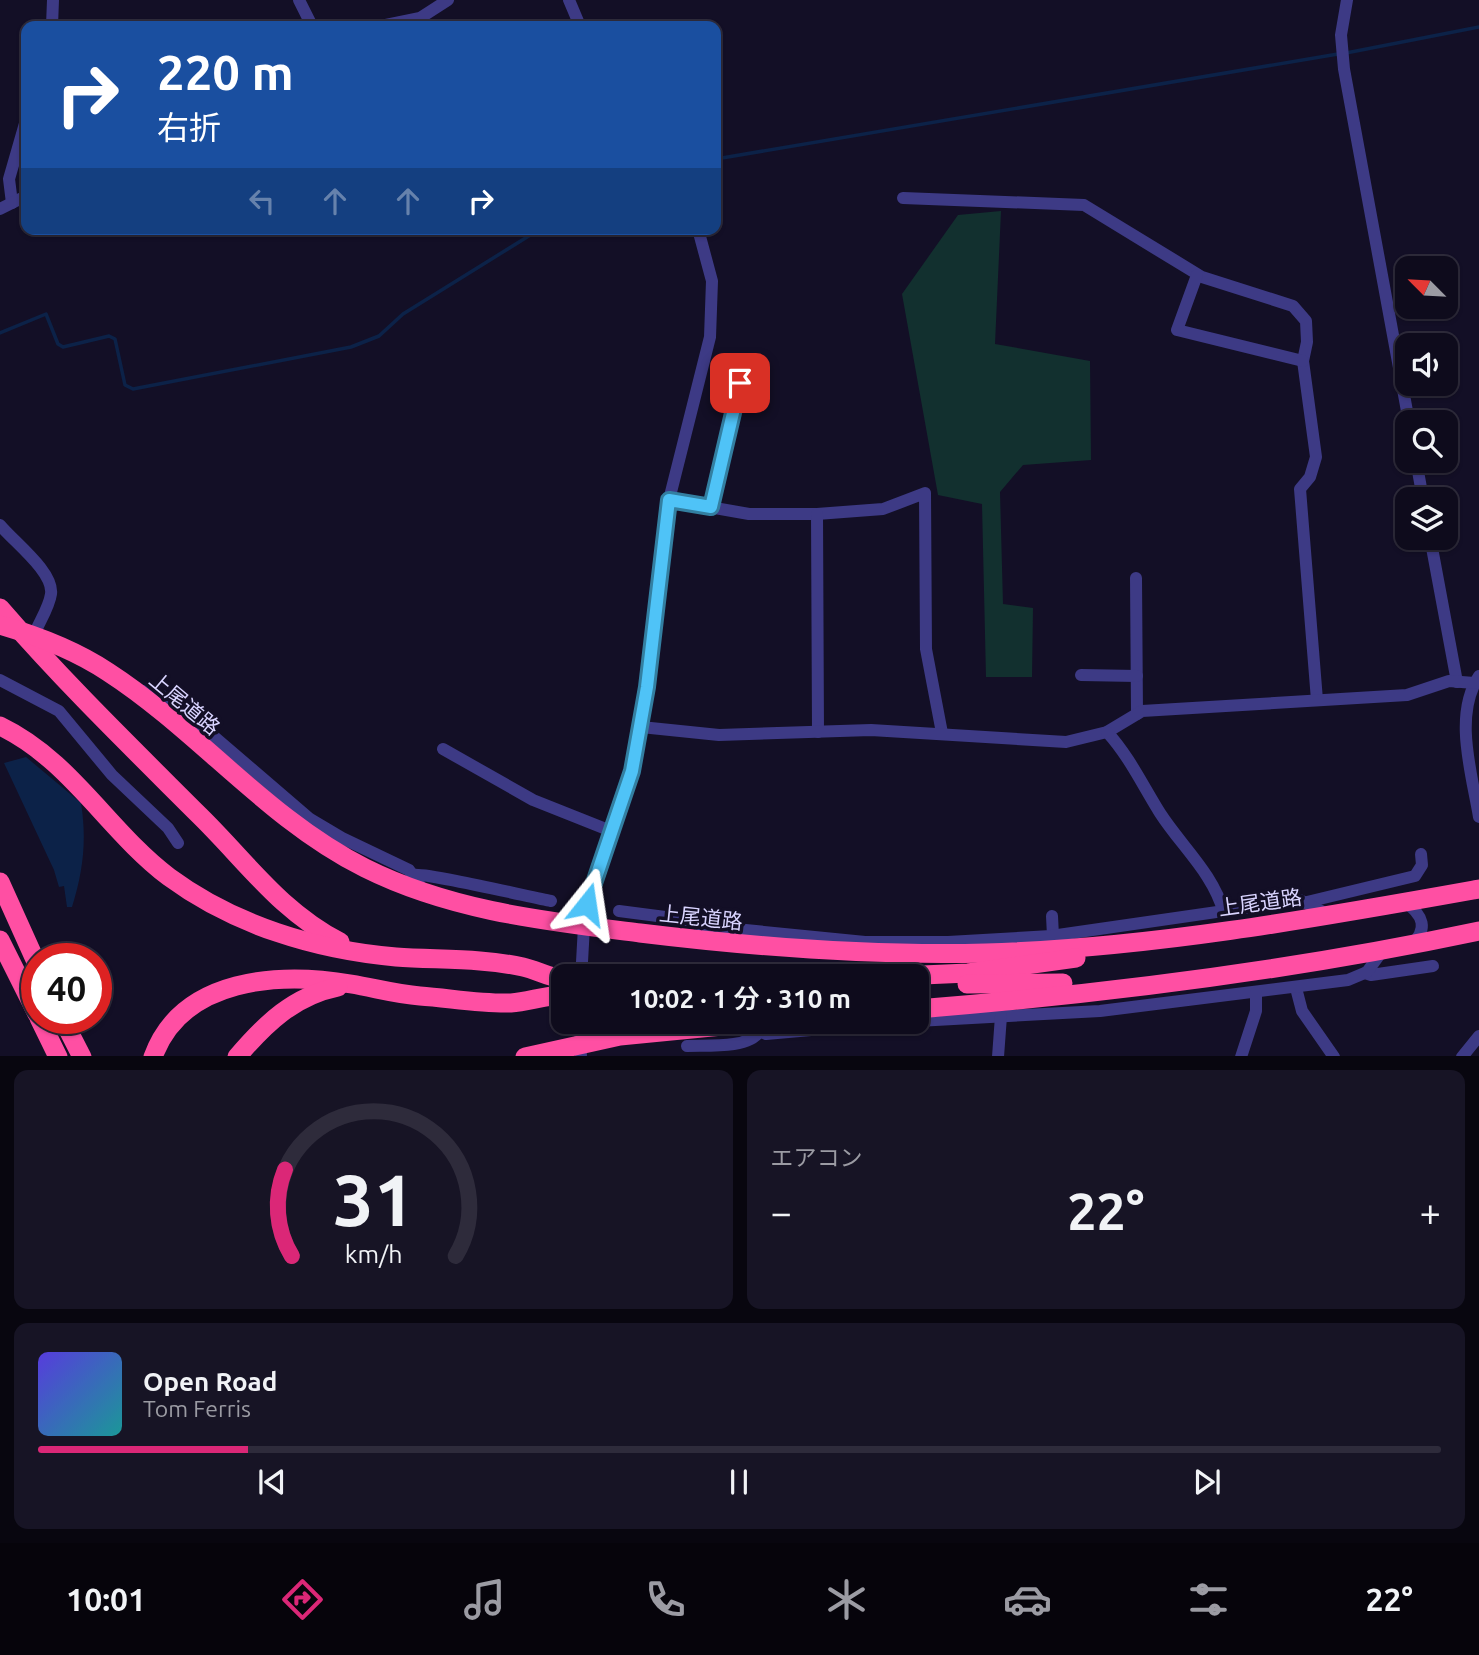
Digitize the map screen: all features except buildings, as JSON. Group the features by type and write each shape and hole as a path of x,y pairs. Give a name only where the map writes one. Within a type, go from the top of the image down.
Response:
{"highway":[{"path":"0,608 117,737 200,816 275,897 312,928 354,949"},
{"name":"上尾道路","path":"0,625 34,635 79,655 132,688 304,833 363,867 425,893 498,914 584,926 697,934 814,951 987,953 1262,926 1479,889"},
{"path":"0,726 43,752 145,856 202,898 295,939 392,956 523,967 551,975"},
{"path":"0,882 28,943"},
{"path":"929,975 968,973 1047,962 1262,926"},
{"path":"929,1008 1221,975 1383,950 1479,931"},
{"path":"0,940 21,982"},
{"path":"929,987 1221,975"},
{"path":"153,1056 171,1023 193,1004 215,993 244,984 285,979 353,984 395,994 511,1003 551,997"},
{"path":"237,1056 266,1024 293,1003 312,994 353,984"},
{"path":"47,1034 58,1056"},
{"path":"70,1034 82,1056"},
{"path":"525,1056 580,1051 620,1036 647,1034"}],"street":[{"path":"52,21 53,0"},
{"path":"299,0 310,21"},
{"path":"405,21 420,18 448,0"},
{"path":"569,0 578,21"},
{"path":"1347,0 1341,35 1344,69 1407,410"},
{"path":"6,206 9,178 21,137"},
{"path":"903,198 1084,205 1197,275 1293,306 1306,321 1307,342 1303,361 1316,457 1310,477 1300,489 1317,700"},
{"path":"582,962 584,926 591,884 632,771 669,500 710,337 712,281 700,235"},
{"path":"1197,275 1177,330 1303,361"},
{"path":"711,507 740,383"},
{"path":"669,500 749,514 817,514 883,509 925,493 926,649 942,733"},
{"path":"817,514 818,732"},
{"path":"0,525 48,574 52,585 50,599 34,635"},
{"path":"1432,550 1457,682"},
{"path":"1136,578 1138,713"},
{"path":"1081,674 1137,676"},
{"path":"640,727 719,735 818,732 942,733 1066,742 1107,732 1138,713 1159,709 1407,695 1477,679 1469,701 1467,740 1479,817"},
{"path":"0,680 58,711 112,775 168,828 177,843"},
{"path":"132,688 169,698 310,819 342,838 409,870 425,893"},
{"path":"1107,732 1133,767 1162,816 1197,859 1221,902 1224,913"},
{"path":"443,749 533,800 611,831"},
{"path":"1307,902 1415,876 1422,865 1421,854"},
{"path":"413,875 426,874 461,884 551,901"},
{"path":"619,911 696,921 697,934 715,927 864,942 948,943 1054,936 1300,900 1329,915"},
{"path":"1405,902 1418,912 1423,923 1419,937 1411,945"},
{"path":"1052,916 1054,936"},
{"path":"1365,974 1383,950"},
{"path":"929,1020 1100,1011 1296,988 1348,980 1365,974 1433,966"},
{"path":"1296,988 1302,1011 1334,1056"},
{"path":"1241,1056 1256,1011 1256,993"},
{"path":"998,1056 1001,1016"},
{"path":"687,1046 702,1050 744,1042 756,1037 756,1034"},
{"path":"1462,1056 1479,1036"}],"green space":[{"path":"1001,211 995,344 1090,361 1091,460 1023,465 1000,492 1003,604 1033,608 1032,677 986,677 982,504 938,495 902,294 958,215"}],"water":[{"path":"26,757 81,803 83,856 72,907 67,907 64,886 59,887 54,870 4,763"}],"waterway":[{"path":"1346,53 1479,27"},
{"path":"721,158 1338,54"},
{"path":"0,333 46,314 58,344 63,347 109,336 115,339 125,385 133,389 351,347 379,336 403,314 530,235"}],"route":[{"path":"587,904 591,884 632,771 647,687 669,500 711,507 740,383"}]}
